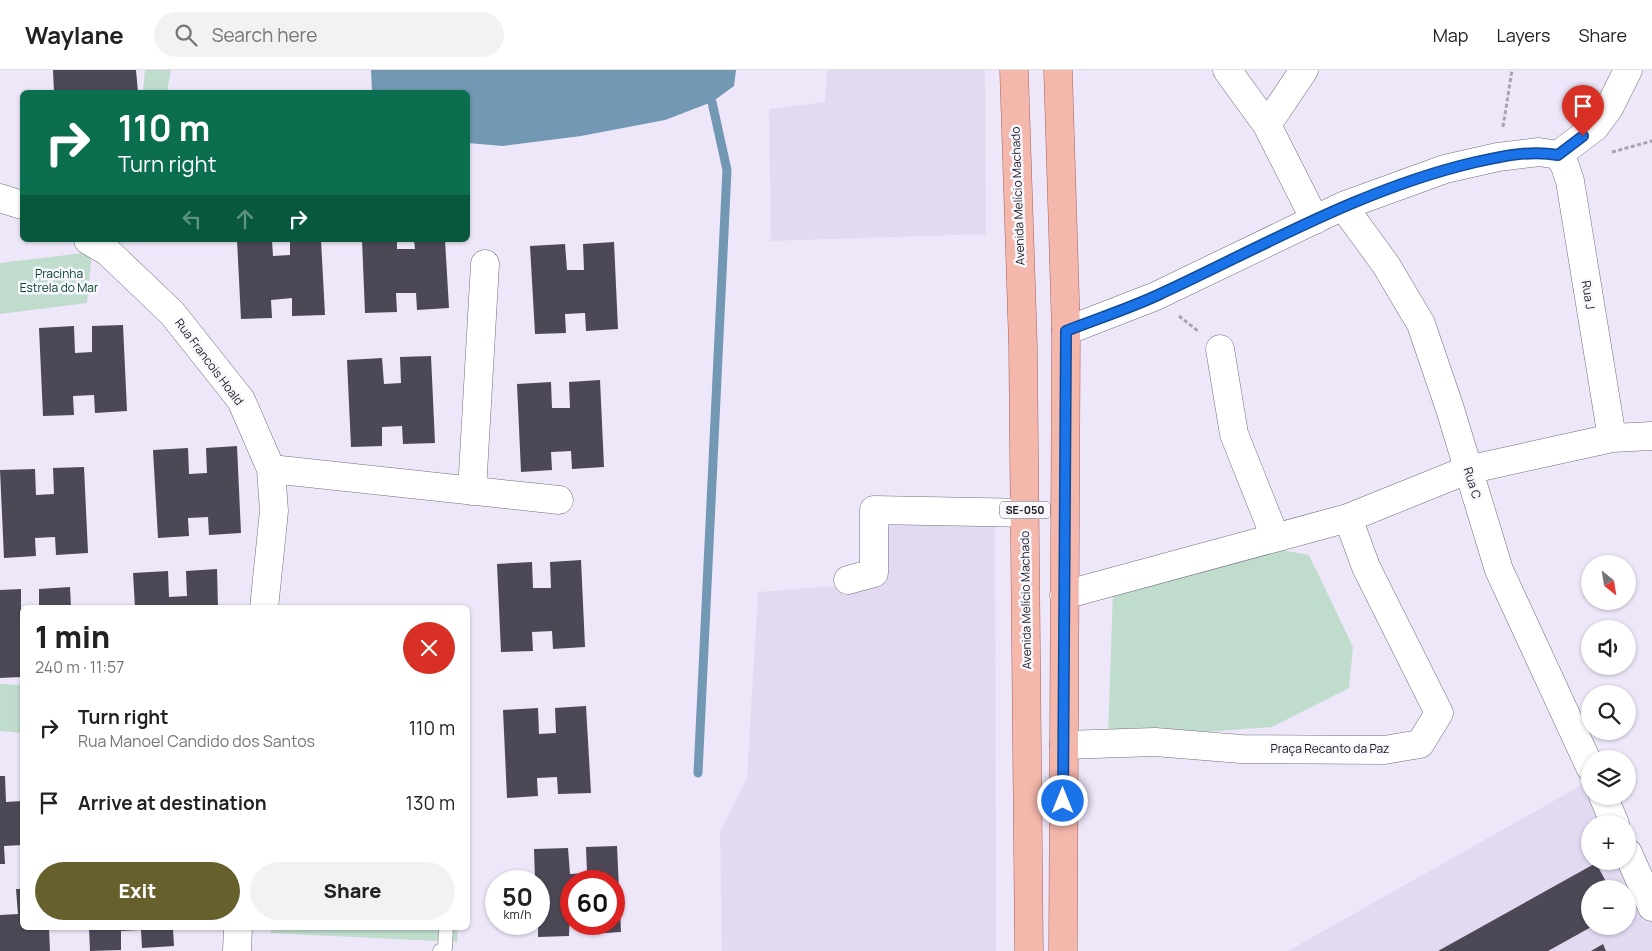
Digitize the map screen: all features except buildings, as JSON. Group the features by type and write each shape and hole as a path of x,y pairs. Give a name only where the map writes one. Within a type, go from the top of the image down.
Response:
{"main road":[{"name":"Avenida Melício Machado","path":"1014,70 1023,346 1029,951"},
{"name":"SE-050","path":"1058,70 1066,331 1063,951"}],"street":[{"path":"1227,70 1267,125 1315,220"},
{"path":"1267,125 1304,70"},
{"path":"1066,331 1156,296 1343,206 1445,169 1498,157 1539,152 1558,155 1595,127 1610,108 1628,70"},
{"name":"Rua J","path":"1558,155 1565,166 1570,181 1612,438"},
{"path":"0,198 20,203"},
{"name":"Rua C","path":"1343,206 1386,265 1421,324 1499,570 1582,750"},
{"name":"Rua Francois Hoald","path":"91,242 108,252 172,313 241,400 271,470 274,511 264,605"},
{"path":"472,491 485,264"},
{"path":"1220,349 1234,434 1275,537"},
{"path":"1064,595 1348,518 1467,470 1612,438 1652,436"},
{"path":"271,470 559,500"},
{"path":"848,580 874,573 874,510 1025,512"},
{"name":"Praça Recanto da Paz","path":"1064,745 1155,742 1241,749 1384,750 1420,744 1439,714 1366,567 1348,518"},
{"path":"1636,870 1652,907"},
{"path":"237,951 238,930"}],"lane":[{"path":"440,951 445,948 446,930"}],"path":[{"path":"1498,157 1512,70"},
{"path":"1156,296 1220,349"}],"shaded area":[{"path":"827,70 985,70 986,234 771,241 769,109 825,102"},
{"path":"995,520 996,951 722,951 720,832 747,778 758,592 887,582 884,521"},
{"path":"1581,786 1581,805 1593,805 1599,815 1581,815 1581,870 1630,870 1635,880 1581,880 1581,935 1636,935 1636,881 1652,910 1652,951 1288,951"}],"green space":[{"path":"145,70 171,70 167,90 143,90"},
{"name":"Pracinha Estrela do Mar","path":"92,252 87,303 0,314 0,263"},
{"path":"1281,550 1309,555 1353,647 1349,688 1272,727 1108,739 1113,590"},
{"path":"0,684 20,685 20,733 0,731"},
{"path":"271,930 458,930 457,942 271,933"}],"water":[{"path":"371,70 736,70 734,86 712,102 665,120 581,136 503,146 470,143 470,90 372,90"}],"waterway":[{"path":"698,773 727,170 712,102"}],"route":[{"path":"1063,801 1066,331 1156,296 1343,206 1445,169 1498,157 1539,152 1558,155 1583,136"}]}
